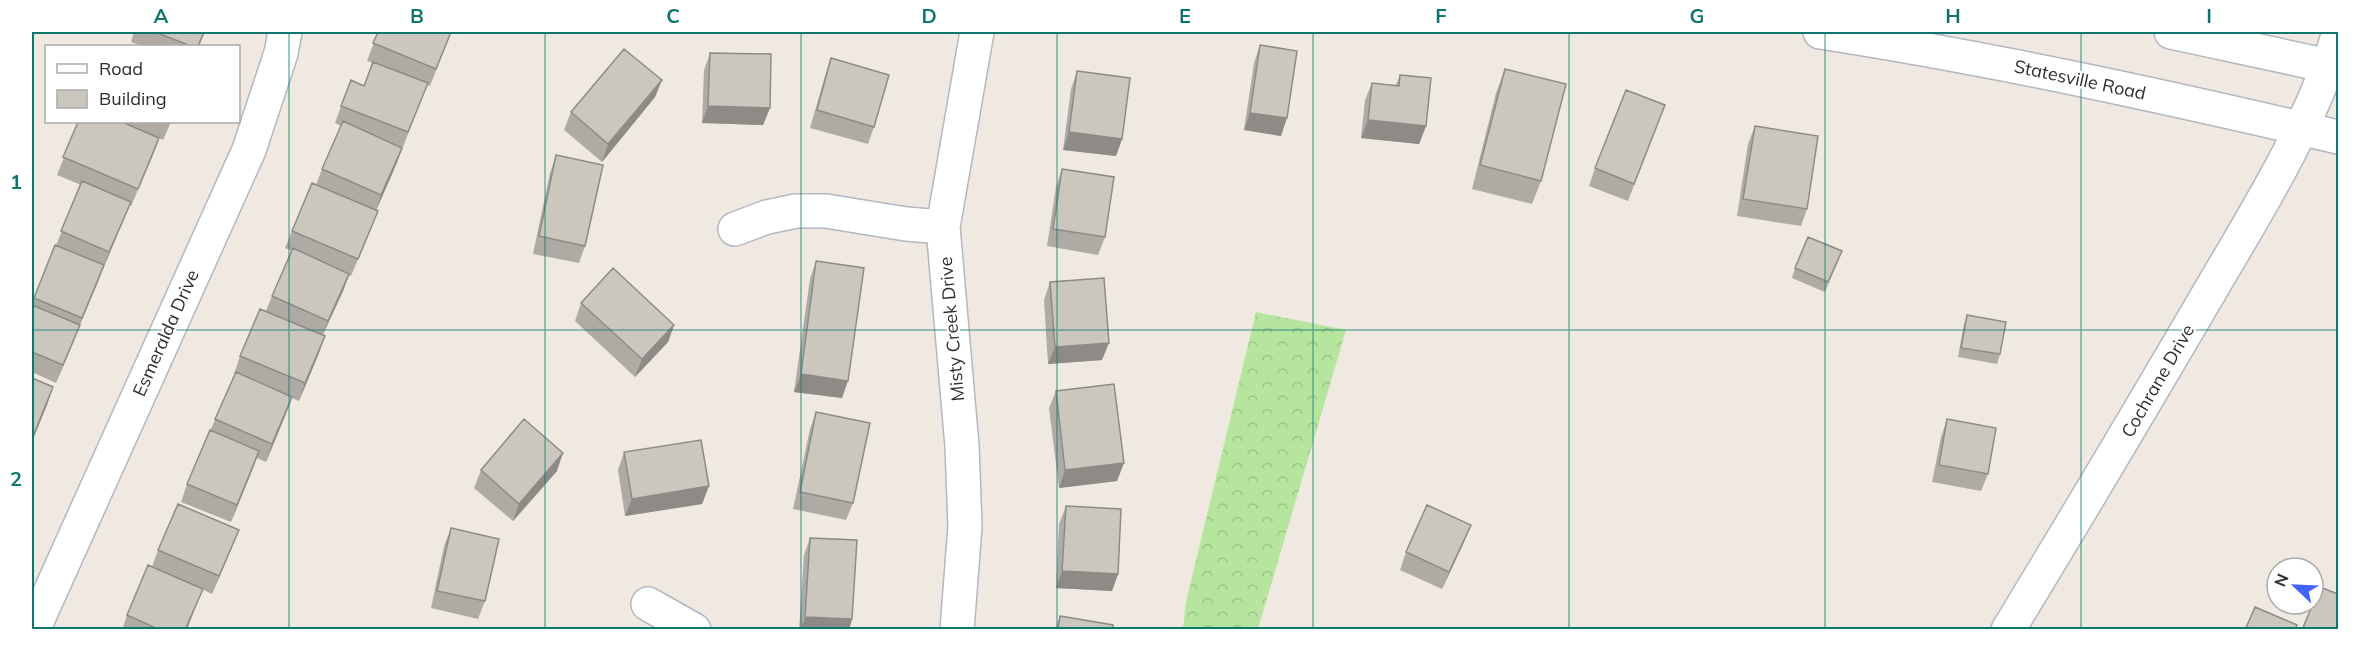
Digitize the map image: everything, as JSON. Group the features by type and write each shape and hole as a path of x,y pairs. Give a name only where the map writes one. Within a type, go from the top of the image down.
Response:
{"street":[{"name":"Esmeralda Drive","path":"33,630 249,150 281,53 285,32"},
{"name":"Misty Creek Drive","path":"957,630 965,526 963,446 943,227 977,32"},
{"name":"Statesville Road","path":"1820,32 1953,53 2209,106 2338,137"},
{"path":"2171,32 2335,57"},
{"name":"Cochrane Drive","path":"2008,630 2109,463 2302,129 2335,57"},
{"path":"735,229 796,211 826,211 906,224 943,227"},
{"path":"648,604 694,630"}],"green space":[{"path":"1256,312 1346,330 1258,629 1183,629 1186,602"}],"building":[{"path":"155,32 204,32 198,45 188,45"},
{"path":"378,32 451,32 436,69 373,43"},
{"path":"1260,45 1297,51 1287,118 1250,113"},
{"path":"624,49 662,80 608,144 571,112"},
{"path":"710,53 771,54 770,108 708,106"},
{"path":"831,58 889,75 874,127 817,110"},
{"path":"373,62 428,83 408,132 341,106 351,80 364,86"},
{"path":"1505,69 1566,84 1541,181 1480,165"},
{"path":"1077,71 1130,78 1122,139 1069,132"},
{"path":"1400,75 1431,78 1426,126 1368,120 1372,83 1399,86"},
{"path":"1626,90 1665,105 1634,184 1595,168"},
{"path":"343,121 402,148 381,195 322,169"},
{"path":"78,123 124,123 159,138 138,189 63,157"},
{"path":"1755,126 1818,136 1807,209 1743,199"},
{"path":"556,155 603,165 585,246 539,236"},
{"path":"1062,169 1114,177 1105,237 1053,229"},
{"path":"82,181 131,202 109,252 61,231"},
{"path":"312,183 378,211 358,259 292,231"},
{"path":"1808,237 1842,251 1828,282 1795,268"},
{"path":"55,245 104,265 82,318 34,298"},
{"path":"293,248 349,274 328,321 272,296"},
{"path":"816,261 864,268 848,381 801,374"},
{"path":"613,268 674,325 642,359 581,303"},
{"path":"1104,278 1109,343 1055,347 1050,282"},
{"path":"32,305 80,325 63,365 32,352"},
{"path":"260,309 325,336 305,383 240,356"},
{"path":"1967,315 2006,322 2000,354 1961,348"},
{"path":"236,372 292,397 272,444 215,419"},
{"path":"32,378 53,387 32,439"},
{"path":"1114,384 1124,463 1065,470 1056,391"},
{"path":"816,412 870,423 853,503 800,492"},
{"path":"524,419 563,453 519,504 481,470"},
{"path":"1947,419 1996,428 1988,474 1939,465"},
{"path":"210,430 259,451 237,505 187,484"},
{"path":"701,440 709,486 632,499 624,452"},
{"path":"178,504 239,530 219,576 158,550"},
{"path":"1427,505 1471,525 1449,572 1406,552"},
{"path":"1066,506 1121,509 1118,574 1062,571"},
{"path":"451,528 499,539 485,601 437,591"},
{"path":"810,538 857,540 852,619 805,617"},
{"path":"148,565 203,589 185,630 160,630 127,615"},
{"path":"2325,589 2338,594 2338,630 2302,630 2308,616 2325,616"},
{"path":"2255,607 2265,611 2265,616 2276,616 2297,625 2295,630 2245,630"},
{"path":"1060,616 1113,625 1113,630 1058,630"}]}
